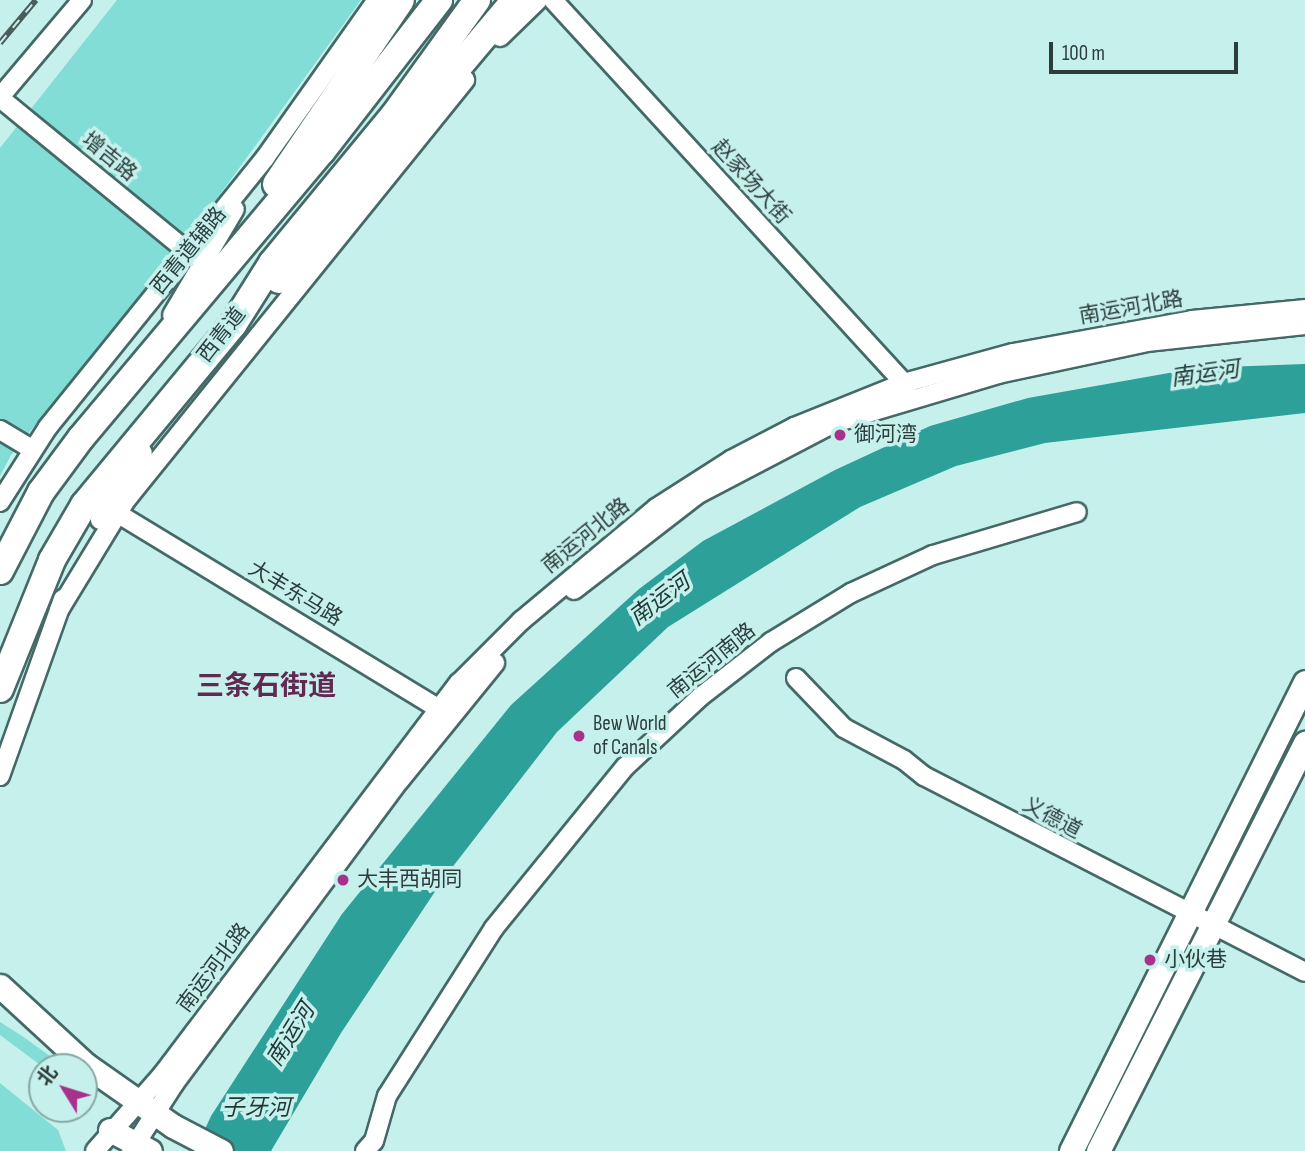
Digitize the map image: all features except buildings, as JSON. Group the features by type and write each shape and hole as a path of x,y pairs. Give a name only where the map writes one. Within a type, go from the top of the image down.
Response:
{"highway":[{"path":"206,288 401,0"},
{"name":"西青道","path":"0,571 41,492 146,359 322,151 439,0"},
{"name":"西青道","path":"0,690 52,560 84,505 233,325 272,263 394,115 477,0"},
{"path":"233,325 292,268 514,0"}],"main road":[{"path":"1071,1151 1305,682"},
{"path":"1098,1151 1305,743"},
{"path":"0,986 86,1065 187,1134 221,1151"},
{"path":"110,1130 138,1148"}],"street":[{"path":"0,98 82,0"},
{"name":"西青道辅路","path":"0,502 32,449 265,158 377,0"},
{"path":"59,610 117,513 420,134 512,23 538,0"},
{"name":"赵家场大街","path":"553,0 907,390"},
{"name":"增吉路","path":"0,98 185,256"},
{"name":"增吉路","path":"0,111 185,256"},
{"path":"146,359 265,158"},
{"name":"南运河北路","path":"95,1151 110,1130 145,1107 444,712 521,621 656,508 731,460 794,427 1013,353 1192,320 1305,310"},
{"name":"南运河北路","path":"907,390 1147,342 1305,325"},
{"path":"0,776 59,610 92,533 196,369"},
{"path":"0,430 32,449"},
{"name":"南运河南路","path":"365,1151 374,1141 387,1096 494,928 625,767 700,697 771,642 851,593 933,555 1077,512"},
{"name":"大丰东马路","path":"117,513 444,712"},
{"name":"义德道","path":"796,678 844,728 924,776 1305,972"},
{"name":"南运河北路","path":"138,1148 145,1107"}],"shaded area":[{"path":"117,0 361,0 203,218 11,455 0,476 0,148"},
{"path":"0,1022 46,1053 28,1053 28,1056 0,1035"},
{"path":"0,1083 28,1106 28,1123 49,1123 58,1130 66,1151 0,1151"}],"water":[{"name":"子牙河","path":"1305,364 1305,413 1045,443 956,466 860,507 668,627 557,732 444,878 341,1033 271,1151 195,1151 211,1116 342,914 511,705 639,589 703,541 835,470 930,426 1028,398 1197,368"}],"railway":[{"path":"0,43 36,0"}],"place":[{"name":"御河湾","path":"840,435"},
{"name":"Bew World of Canals","path":"579,736"},
{"name":"大丰西胡同","path":"343,880"},
{"name":"小伙巷","path":"1150,960"}],"district":[{"name":"三条石街道","path":"266,687"}],"water label":[{"name":"南运河","path":"1205,374"},
{"name":"南运河","path":"660,600"},
{"name":"南运河","path":"291,1035"}]}
